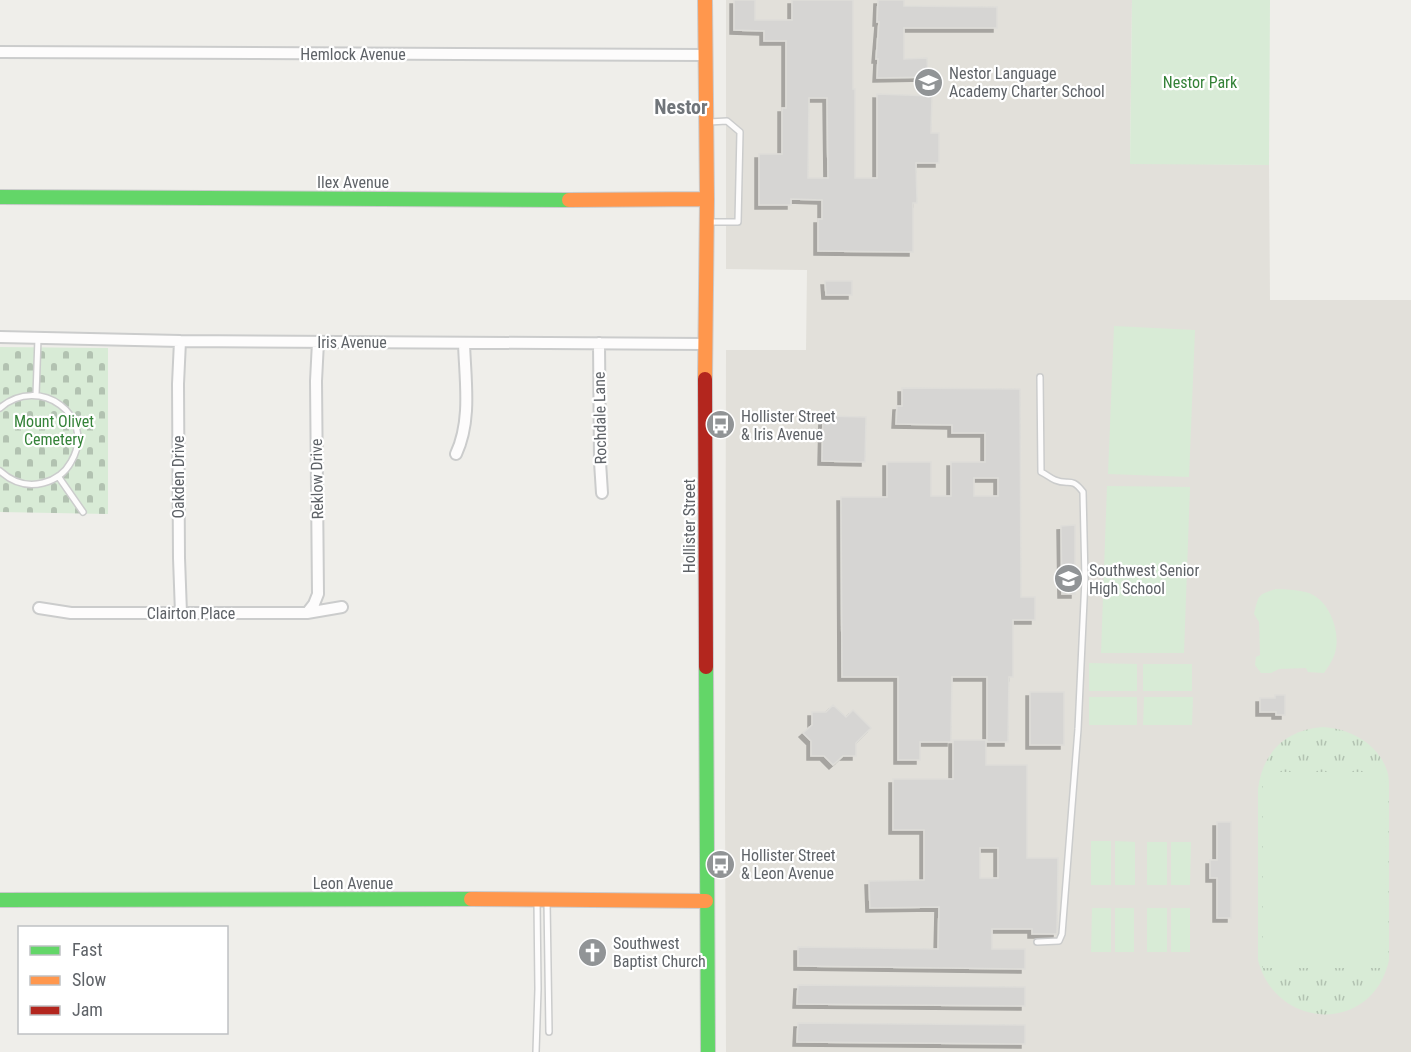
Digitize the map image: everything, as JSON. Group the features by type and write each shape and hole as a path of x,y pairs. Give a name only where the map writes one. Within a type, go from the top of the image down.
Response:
{"street":[{"name":"Hollister Street","path":"705,0 708,1052"},
{"name":"Hemlock Avenue","path":"0,52 706,55"},
{"name":"Ilex Avenue","path":"0,197 580,200 707,198"},
{"name":"Iris Avenue","path":"0,337 180,341 705,344"},
{"name":"Oakden Drive","path":"180,341 178,558 181,613"},
{"name":"Reklow Drive","path":"307,613 318,594 316,400 318,342"},
{"path":"456,454 464,428 466,410 464,343"},
{"name":"Rochdale Lane","path":"599,343 602,493"},
{"name":"Clairton Place","path":"39,608 71,613 307,613 342,607"},
{"name":"Leon Avenue","path":"0,900 706,901"}],"lane":[{"path":"706,122 727,122 740,132 738,222 706,222"},
{"path":"36,395 38,338"},
{"path":"1037,942 1059,941 1062,934 1078,729 1085,579 1083,492 1077,484 1057,482 1041,472 1040,377"},
{"path":"0,408 17,397 36,395 54,400 62,405 73,420 77,439 74,457 69,465 58,476 47,482 28,484 10,479 0,471"},
{"path":"58,476 83,512"},
{"path":"542,900 549,1032"},
{"path":"536,1052 542,900"}],"shaded area":[{"name":"Southwest Senior High School","path":"726,0 1132,0 1130,163 1269,165 1270,300 1411,300 1411,1052 726,1052 726,350 806,350 807,270 726,269"}],"green space":[{"name":"Nestor Park","path":"1132,0 1270,0 1269,165 1130,164"},
{"path":"1114,326 1195,330 1189,477 1108,474"},
{"name":"Mount Olivet Cemetery","path":"0,347 108,348 108,514 0,512"},
{"path":"1107,486 1190,487 1184,653 1101,653"},
{"path":"1276,589 1309,593 1323,603 1328,610 1335,627 1336,645 1333,658 1324,673 1308,672 1306,668 1279,669 1271,673 1261,673 1255,665 1256,657 1260,655 1259,622 1254,614 1257,603 1262,595"},
{"path":"1089,663 1137,664 1137,691 1089,691"},
{"path":"1143,664 1192,664 1192,691 1143,691"},
{"path":"1089,697 1137,697 1137,725 1089,725"},
{"path":"1144,697 1193,697 1192,725 1143,725"},
{"path":"1323,727 1354,735 1372,747 1384,764 1389,787 1389,960 1380,984 1364,1001 1345,1011 1324,1014 1303,1011 1284,1000 1268,983 1258,960 1258,789 1261,776 1271,753 1278,745 1298,733"},
{"path":"1263,772 1385,772 1386,968 1263,968"},
{"path":"1091,841 1111,841 1111,885 1091,885"},
{"path":"1115,841 1135,842 1135,885 1115,885"},
{"path":"1147,842 1167,842 1167,885 1147,885"},
{"path":"1171,842 1191,842 1190,885 1171,885"},
{"path":"1092,908 1111,908 1111,952 1091,952"},
{"path":"1115,908 1134,908 1134,952 1115,952"},
{"path":"1147,908 1167,908 1167,952 1147,952"},
{"path":"1171,908 1190,908 1190,952 1171,952"}],"building":[{"path":"734,0 755,0 755,20 792,20 792,0 853,0 855,178 877,178 877,94 932,96 931,133 939,133 939,163 916,163 917,203 913,203 913,252 818,251 818,219 822,219 822,200 791,199 791,205 759,205 759,154 782,154 782,108 786,108 786,41 764,41 764,31 734,30","holes":["809,98 827,98 828,178 808,178"]},
{"path":"878,0 904,0 904,6 997,7 997,28 904,28 904,59 927,58 928,77 877,78"},
{"path":"825,281 852,281 852,295 826,295"},
{"path":"902,388 1020,389 1021,597 1035,597 1035,620 1013,620 1013,677 1009,677 1008,742 987,742 987,677 952,677 951,742 920,742 920,760 898,760 898,677 842,677 841,497 887,497 887,462 931,462 931,496 951,496 951,462 985,462 985,433 952,433 952,425 896,424 897,406 902,406","holes":["974,478 998,478 998,496 974,496"]},
{"path":"823,416 866,417 865,462 822,461"},
{"path":"1075,525 1075,594 1062,594 1061,526"},
{"path":"1030,692 1064,692 1064,745 1030,745"},
{"path":"1275,695 1285,695 1285,715 1276,715 1276,712 1260,712 1260,698 1275,698"},
{"path":"833,705 846,717 853,710 871,728 856,743 856,756 843,756 833,765 824,756 811,756 811,741 803,733 812,725 812,712 826,712"},
{"path":"953,740 986,740 986,765 1027,765 1027,858 1058,858 1057,934 1032,934 1032,929 992,929 992,949 1025,949 1025,969 798,966 798,947 938,949 939,907 870,908 869,881 924,880 924,830 893,830 893,779 953,779","holes":["980,848 998,848 998,878 980,878"]},
{"path":"1217,822 1231,822 1231,918 1217,918 1217,878 1210,878 1210,860 1217,860"},
{"path":"798,985 1025,987 1025,1006 797,1004"},
{"path":"798,1023 1025,1025 1025,1044 797,1042"}],"traffic: fast":[{"path":"0,197 569,200"},
{"path":"706,667 708,1052"},
{"path":"0,900 471,899"}],"traffic: slow":[{"path":"705,0 707,199 705,379"},
{"path":"569,200 707,199"},
{"path":"471,899 706,901"}],"traffic: jam":[{"path":"705,379 706,667"}],"place":[{"name":"Nestor Language Academy Charter School","path":"928,82"},
{"name":"Hollister Street & Iris Avenue","path":"720,425"},
{"name":"Southwest Senior High School","path":"1068,579"},
{"name":"Hollister Street & Leon Avenue","path":"720,864"},
{"name":"Southwest Baptist Church","path":"592,952"}],"district":[{"name":"Nestor","path":"681,107"}]}
